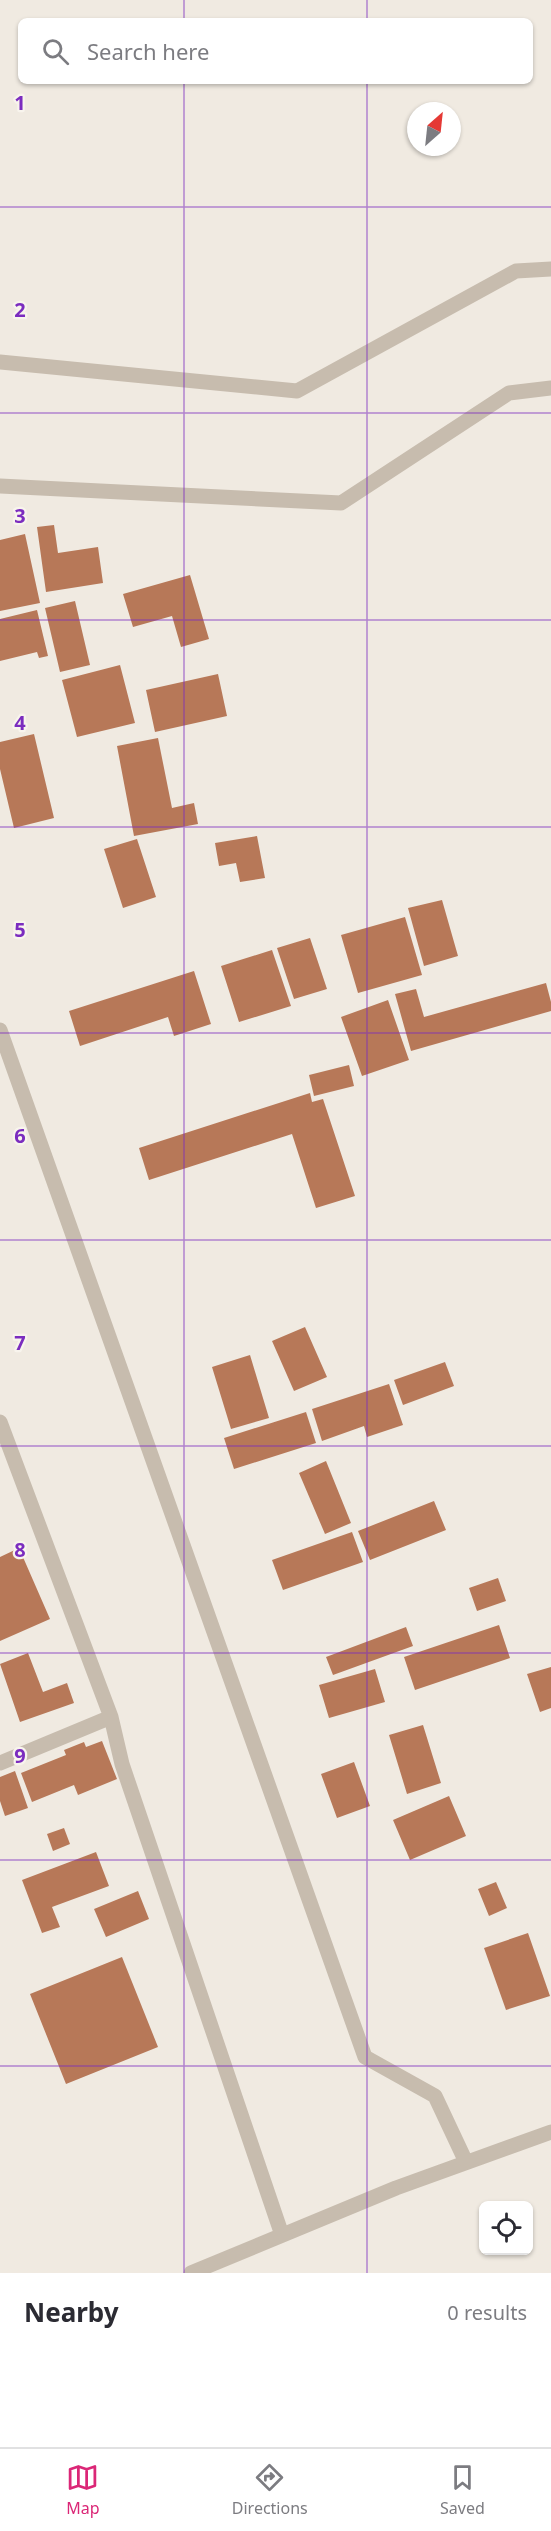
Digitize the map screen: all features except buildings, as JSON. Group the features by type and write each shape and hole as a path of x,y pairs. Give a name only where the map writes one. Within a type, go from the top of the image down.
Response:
{"street":[{"path":"0,362 297,391 516,271 551,270"},
{"path":"0,486 341,504 509,393 551,388"},
{"path":"0,1030 365,2056 435,2096 466,2162"},
{"path":"0,1423 111,1718 122,1764 282,2235"},
{"path":"0,1763 111,1718"},
{"path":"191,2273 396,2188 551,2132"}]}
